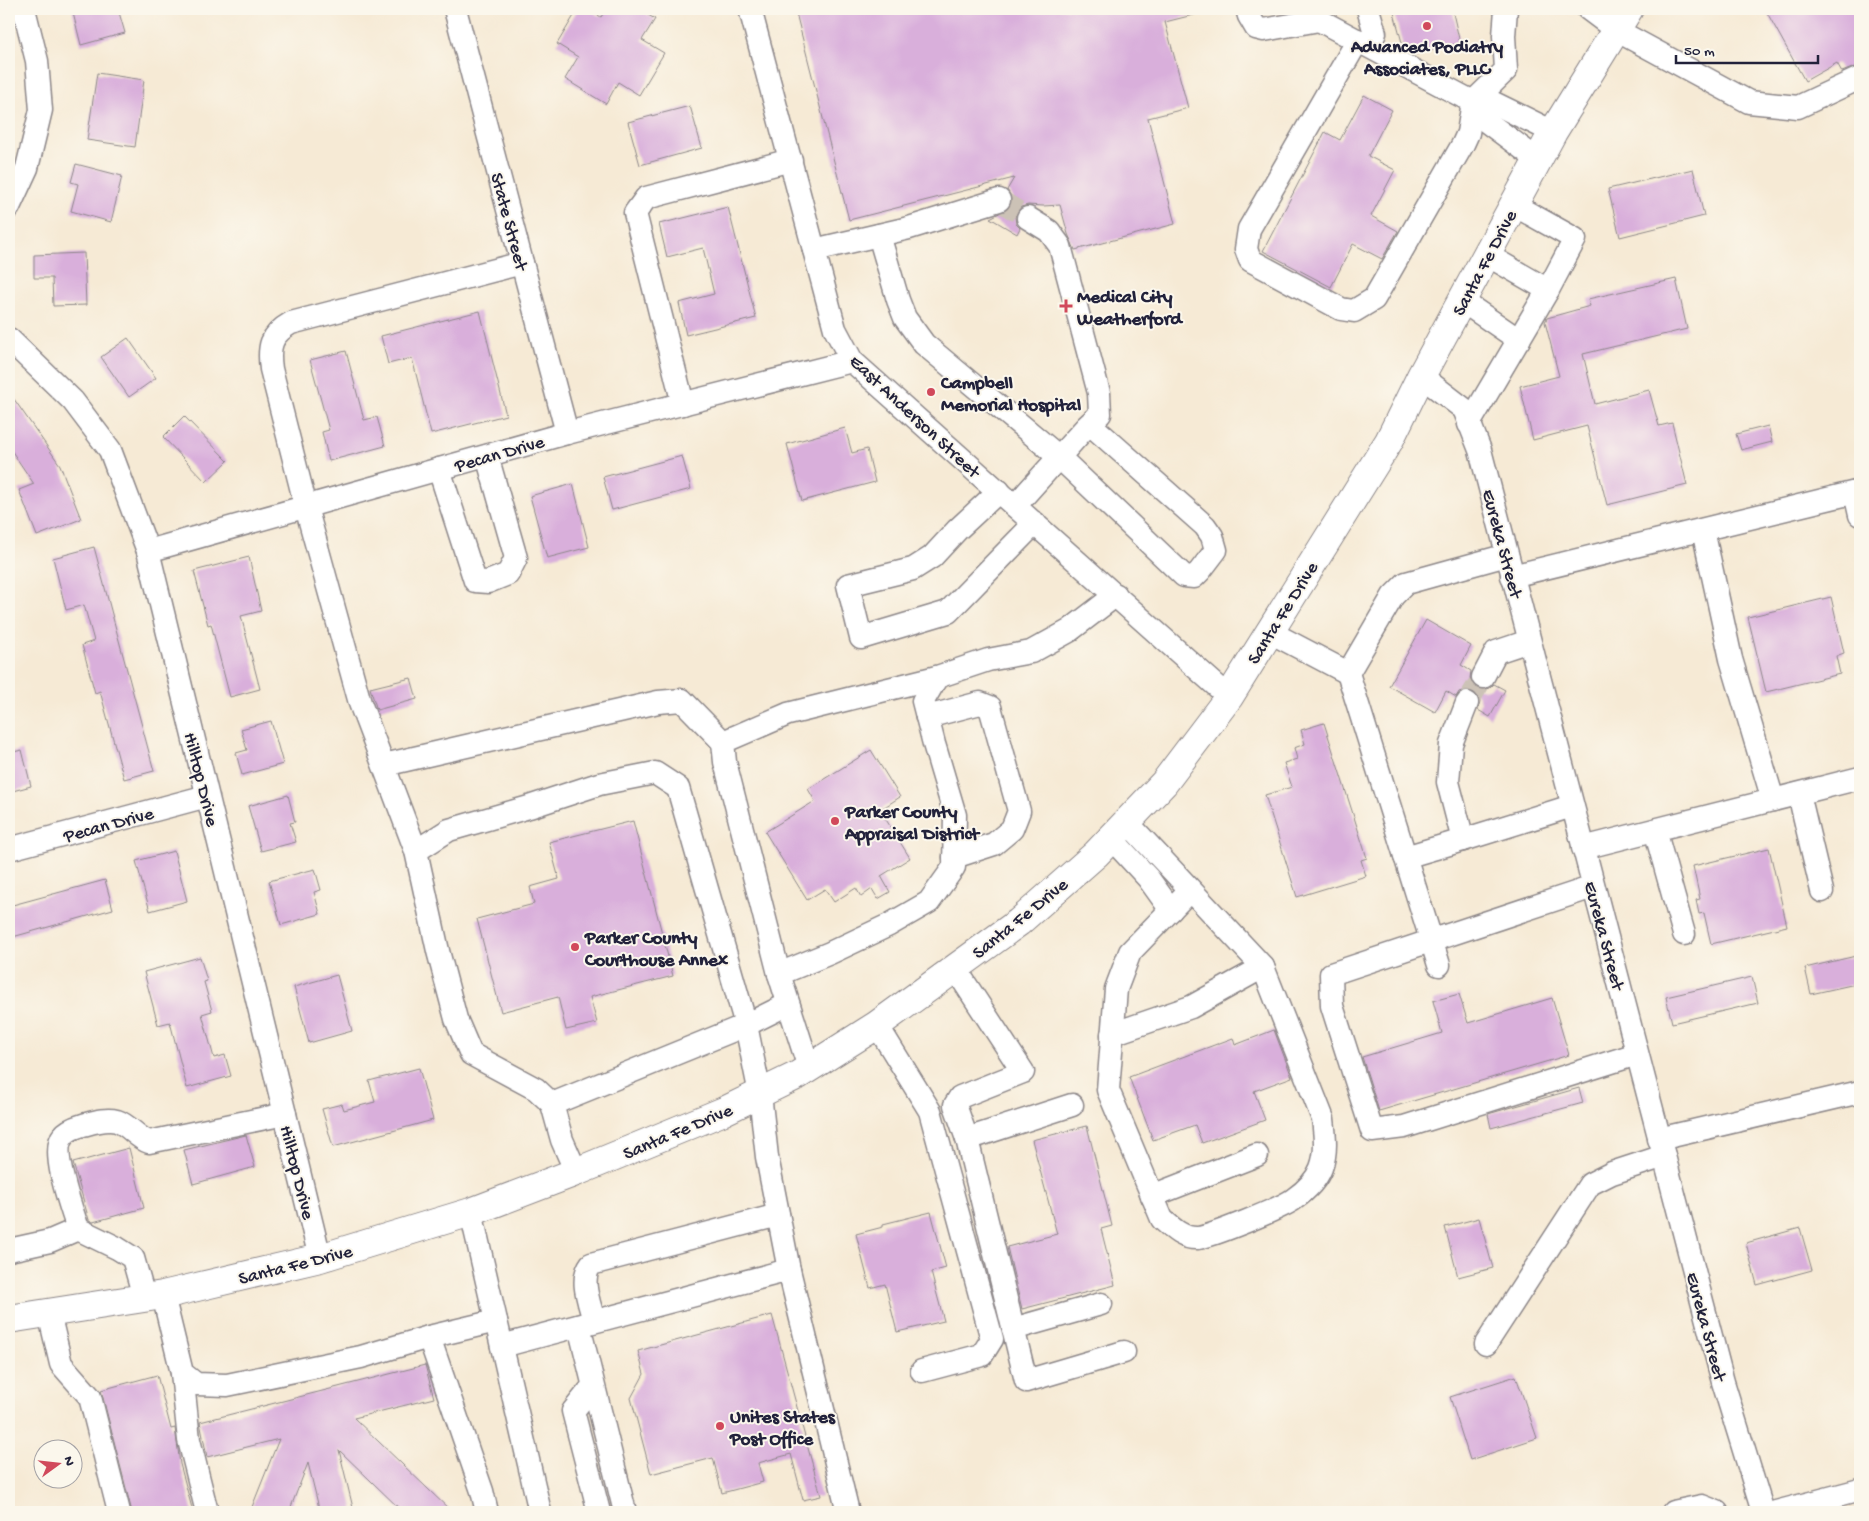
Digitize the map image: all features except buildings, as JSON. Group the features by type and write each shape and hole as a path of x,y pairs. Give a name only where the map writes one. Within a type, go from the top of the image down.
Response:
{"main road":[{"name":"Santa Fe Drive","path":"9,1319 154,1296 320,1258 471,1212 576,1172 724,1111 809,1068 877,1025 1019,922 1119,830 1164,783 1229,697 1389,441 1421,376 1553,132 1622,20"}],"street":[{"path":"9,207 27,168 41,110 36,61 24,9"},
{"name":"State Street","path":"457,9 567,433"},
{"name":"East Anderson Street","path":"750,9 835,329 852,360 1229,697"},
{"path":"1247,9 1256,28 1264,30 1317,14 1363,43 1473,102 1494,103 1553,132"},
{"path":"1368,9 1375,34 1363,43 1249,229 1246,249 1250,260 1340,309 1354,311 1374,299 1463,144 1468,133 1473,102 1506,70 1504,36 1506,9"},
{"path":"1588,9 1622,20 1749,102 1798,107 1860,78"},
{"path":"1473,102 1487,122 1538,160"},
{"path":"683,404 636,213 646,198 791,160"},
{"path":"814,250 909,228 999,200"},
{"path":"1469,424 1548,290 1575,239 1514,205"},
{"path":"1028,218 1050,231 1060,246 1099,393 1100,414 1059,457 932,557 913,569 848,585 861,638 948,612 1035,523"},
{"path":"879,235 905,318 924,344 1059,457 1184,576 1194,576 1216,550 1212,536 1205,526 1090,424"},
{"path":"1487,254 1548,290"},
{"path":"522,263 291,323 274,336 269,356 306,507 360,702 416,851 438,951 456,1019 471,1054 536,1089 552,1104 562,1140 576,1172"},
{"path":"1462,301 1519,340"},
{"name":"Hilltop Drive","path":"9,339 73,401 110,450 148,551 320,1258"},
{"name":"Pecan Drive","path":"148,551 567,433 852,360"},
{"name":"Eureka Street","path":"1421,376 1464,409 1480,450 1723,1382 1763,1512"},
{"path":"439,469 475,581 488,582 508,574 516,558 487,456"},
{"path":"1348,673 1393,596 1406,583 1510,566 1703,530 1858,492 1860,515"},
{"path":"1703,530 1731,659 1773,800"},
{"path":"723,742 788,714 937,678 988,660 1031,652 1069,632 1116,595"},
{"path":"1270,632 1348,673 1439,965"},
{"path":"1482,678 1496,652 1529,641"},
{"path":"779,974 830,953 889,925 929,902 954,867 955,815 923,701 937,678"},
{"path":"384,765 658,702 682,700 723,742 725,762 779,974 809,1068"},
{"path":"927,717 980,703 990,706 1019,811 1012,829 994,844 954,857"},
{"path":"1463,840 1448,782 1451,744 1467,703"},
{"path":"416,851 449,830 599,784 655,773 678,788 746,1025 760,1094 766,1157 789,1270 848,1512"},
{"path":"1583,848 1860,778"},
{"path":"1799,794 1822,892"},
{"name":"Pecan Drive","path":"9,849 207,796"},
{"path":"1405,857 1572,806"},
{"path":"1119,830 1190,890 1263,967 1323,1119 1326,1143 1321,1169 1306,1190 1292,1201 1228,1228 1197,1238 1176,1232 1162,1219 1108,1090 1116,990 1130,952 1190,890"},
{"path":"1119,830 1148,878 1171,910"},
{"path":"1656,830 1684,934"},
{"path":"1594,887 1331,974 1332,1006 1372,1130 1404,1128 1637,1054"},
{"path":"1112,1034 1191,1007 1263,967"},
{"path":"955,968 1023,1072 960,1097 955,1105 967,1139 1026,1381 1124,1352"},
{"path":"552,1104 746,1025 788,1004"},
{"path":"877,1025 930,1111 992,1339 982,1354 922,1370"},
{"path":"1486,1344 1590,1184 1662,1147 1860,1092"},
{"path":"967,1139 1072,1105"},
{"path":"208,1512 189,1440 182,1373 154,1296 133,1258 118,1248 78,1229 62,1175 57,1150 62,1136 76,1127 106,1120 118,1122 132,1130 140,1139 149,1142 285,1114"},
{"path":"1152,1196 1257,1155"},
{"path":"471,1212 540,1512"},
{"path":"625,1512 594,1386 586,1324 586,1270 591,1264 778,1215"},
{"path":"9,1250 50,1241 78,1229"},
{"path":"502,1346 789,1270"},
{"path":"1013,1329 1101,1304"},
{"path":"49,1313 61,1364 90,1397 119,1512"},
{"path":"182,1373 196,1384 227,1385 361,1357 429,1337 496,1321"},
{"path":"429,1337 482,1491 487,1512"},
{"path":"594,1386 573,1411 599,1512"},
{"path":"1776,1512 1860,1490"},
{"path":"1673,1512 1702,1506 1717,1512"}],"tunnel":[{"path":"999,200 1028,218"},
{"path":"1467,703 1483,677"}],"place":[{"name":"Advanced Podiatry Associates, PLLC","path":"1427,26"},
{"name":"Medical City Weatherford","path":"1066,306"},
{"name":"Campbell Memorial Hospital","path":"931,392"},
{"name":"Parker County Appraisal District","path":"835,821"},
{"name":"Parker County Courthouse Annex","path":"575,947"},
{"name":"Unites States Post Office","path":"720,1426"}]}
